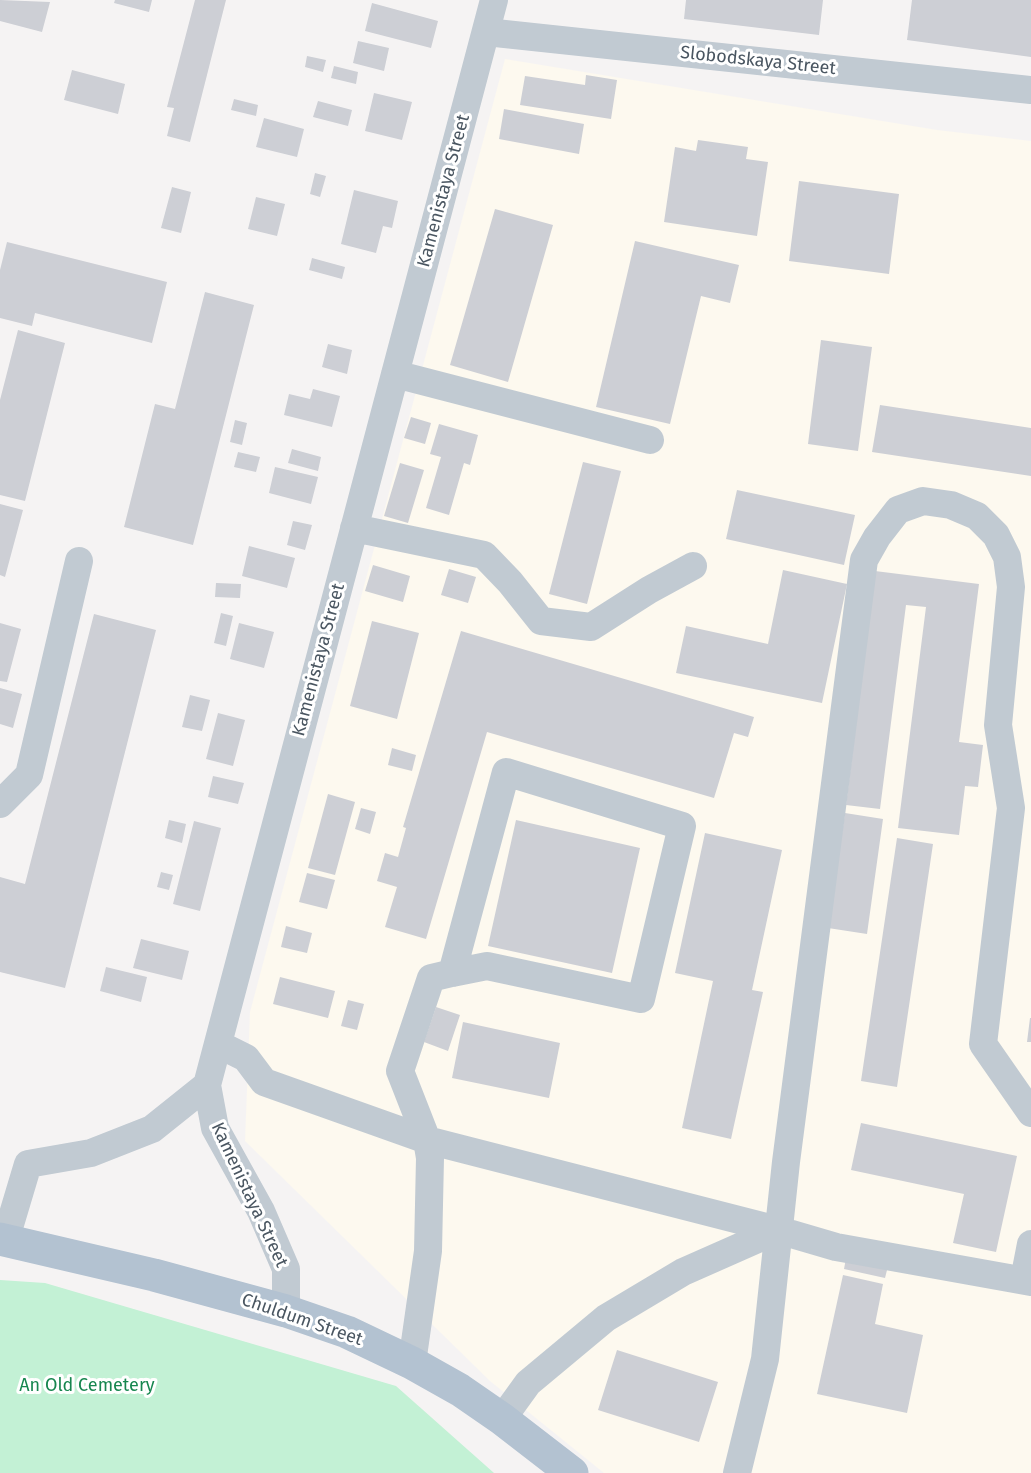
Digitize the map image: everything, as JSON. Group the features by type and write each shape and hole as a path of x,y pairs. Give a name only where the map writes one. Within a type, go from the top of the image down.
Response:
{"main road":[{"name":"Chuldum Street","path":"3,1240 154,1275 286,1311 347,1332 412,1363 460,1390 572,1473"}],"street":[{"name":"Kamenistaya Street","path":"286,1311 286,1269 261,1211 215,1128 207,1085 494,0"},
{"name":"Slobodskaya Street","path":"486,32 1031,90"},
{"path":"395,374 650,440"},
{"path":"737,1473 765,1359 778,1230 864,560 877,537 898,510 923,501 951,505 977,516 996,535 1006,557 1011,587 998,725 1011,808 983,1044 1031,1113"},
{"path":"354,528 484,555 510,582 541,621 591,627 649,590 693,566"},
{"path":"0,804 29,776 79,561"},
{"path":"412,1363 428,1251 430,1158 427,1140 400,1071 430,978 487,966 640,999 682,826 506,772 452,973"},
{"path":"218,1044 246,1058 264,1082 427,1140 836,1247 1027,1281 1031,1244"},
{"path":"3,1240 28,1164 92,1153 152,1128 207,1085"},
{"path":"502,1419 528,1383 606,1318 684,1272 778,1230"}],"shaded area":[{"path":"505,59 937,130 1031,141 1031,1473 604,1473 490,1381 245,1141 250,1012"}],"green space":[{"name":"An Old Cemetery","path":"0,1280 45,1283 396,1386 494,1473 0,1473"}],"building":[{"path":"0,0 50,2 42,32 0,21"},
{"path":"115,0 152,0 149,12 114,3"},
{"path":"195,0 226,0 190,142 167,136 174,108 167,107"},
{"path":"686,0 823,0 819,35 684,19"},
{"path":"912,0 1031,0 1031,57 907,40"},
{"path":"372,3 438,21 431,48 365,31"},
{"path":"358,41 389,48 384,71 353,63"},
{"path":"307,56 326,60 323,72 305,67"},
{"path":"334,66 358,72 356,84 331,78"},
{"path":"72,70 125,84 118,114 64,100"},
{"path":"586,75 617,80 611,119 520,105 525,76 585,85"},
{"path":"374,93 412,102 402,140 365,131"},
{"path":"234,99 258,105 256,116 231,110"},
{"path":"318,101 352,110 348,126 313,117"},
{"path":"504,109 584,124 579,154 499,139"},
{"path":"264,118 304,129 297,157 256,147"},
{"path":"698,140 748,147 746,159 768,162 757,236 664,222 675,147 696,151"},
{"path":"315,173 326,176 320,197 310,194"},
{"path":"799,181 899,194 889,274 789,261"},
{"path":"172,187 191,192 181,233 161,228"},
{"path":"354,190 398,201 392,228 383,226 376,253 341,244"},
{"path":"256,197 285,204 277,236 248,229"},
{"path":"495,209 553,225 508,382 450,365"},
{"path":"635,241 739,265 730,303 701,296 670,424 596,407"},
{"path":"7,242 167,282 152,343 35,313 32,326 0,318 0,270"},
{"path":"312,258 345,267 342,279 309,270"},
{"path":"205,292 254,305 193,545 124,527 155,404 175,409"},
{"path":"18,330 65,343 25,501 0,495 0,400"},
{"path":"821,340 872,347 858,451 808,444"},
{"path":"328,344 352,350 347,374 322,367"},
{"path":"313,389 340,396 332,427 284,415 289,394 310,399"},
{"path":"880,405 1031,428 1031,476 872,452"},
{"path":"411,417 431,423 425,444 404,438"},
{"path":"235,420 247,423 242,445 230,442"},
{"path":"439,424 478,435 470,465 464,463 449,515 426,508 441,457 430,454"},
{"path":"292,449 321,457 318,471 288,463"},
{"path":"238,452 260,457 256,472 234,467"},
{"path":"583,462 621,471 587,604 549,594"},
{"path":"400,463 424,470 408,523 384,516"},
{"path":"275,467 318,477 311,504 269,493"},
{"path":"737,490 855,515 844,565 726,539"},
{"path":"0,504 23,510 5,577 0,575"},
{"path":"293,521 312,525 305,550 287,545"},
{"path":"249,546 295,558 287,588 242,576"},
{"path":"373,565 410,576 403,602 365,591"},
{"path":"449,569 476,577 468,603 441,595"},
{"path":"783,570 847,584 822,703 676,673 686,626 768,644"},
{"path":"875,571 979,584 959,742 983,745 978,787 965,786 959,835 898,828 926,607 906,605 880,809 846,805"},
{"path":"216,583 241,584 240,598 215,597"},
{"path":"221,613 233,616 226,646 214,643"},
{"path":"94,614 156,630 65,988 0,972 0,877 25,884"},
{"path":"372,621 419,633 397,719 350,706"},
{"path":"0,623 21,629 7,682 0,681"},
{"path":"239,623 274,632 264,668 230,659"},
{"path":"461,631 754,717 748,737 734,733 714,798 487,732 426,939 385,927 397,887 377,881 385,853 398,857 406,828 403,827"},
{"path":"0,688 22,694 13,728 0,724"},
{"path":"190,695 210,700 202,731 182,727"},
{"path":"218,713 245,720 233,766 206,759"},
{"path":"392,748 416,755 412,771 388,765"},
{"path":"213,776 244,783 238,804 208,797"},
{"path":"328,794 355,802 335,875 308,868"},
{"path":"361,808 376,812 370,834 355,829"},
{"path":"845,813 883,819 867,934 828,928"},
{"path":"169,820 186,824 182,843 165,838"},
{"path":"516,820 640,848 612,973 488,946"},
{"path":"194,821 221,828 200,911 173,904"},
{"path":"705,833 782,850 752,990 763,992 731,1139 682,1128 713,981 675,973"},
{"path":"897,838 933,844 897,1087 861,1081"},
{"path":"161,872 173,875 169,890 157,887"},
{"path":"307,873 335,880 327,909 299,902"},
{"path":"286,926 312,933 307,953 281,947"},
{"path":"141,939 189,951 182,980 133,968"},
{"path":"106,967 147,977 141,1002 100,991"},
{"path":"280,977 335,991 328,1018 273,1004"},
{"path":"348,1000 364,1004 357,1030 341,1026"},
{"path":"436,1007 460,1015 448,1051 424,1042"},
{"path":"1030,1018 1031,1042 1027,1042"},
{"path":"463,1022 560,1043 549,1098 452,1078"},
{"path":"861,1123 1017,1156 996,1252 953,1243 964,1194 851,1170"},
{"path":"847,1253 889,1262 885,1278 844,1269"},
{"path":"843,1275 883,1284 875,1324 923,1335 907,1413 817,1394"},
{"path":"617,1350 718,1382 699,1442 598,1410"}]}
